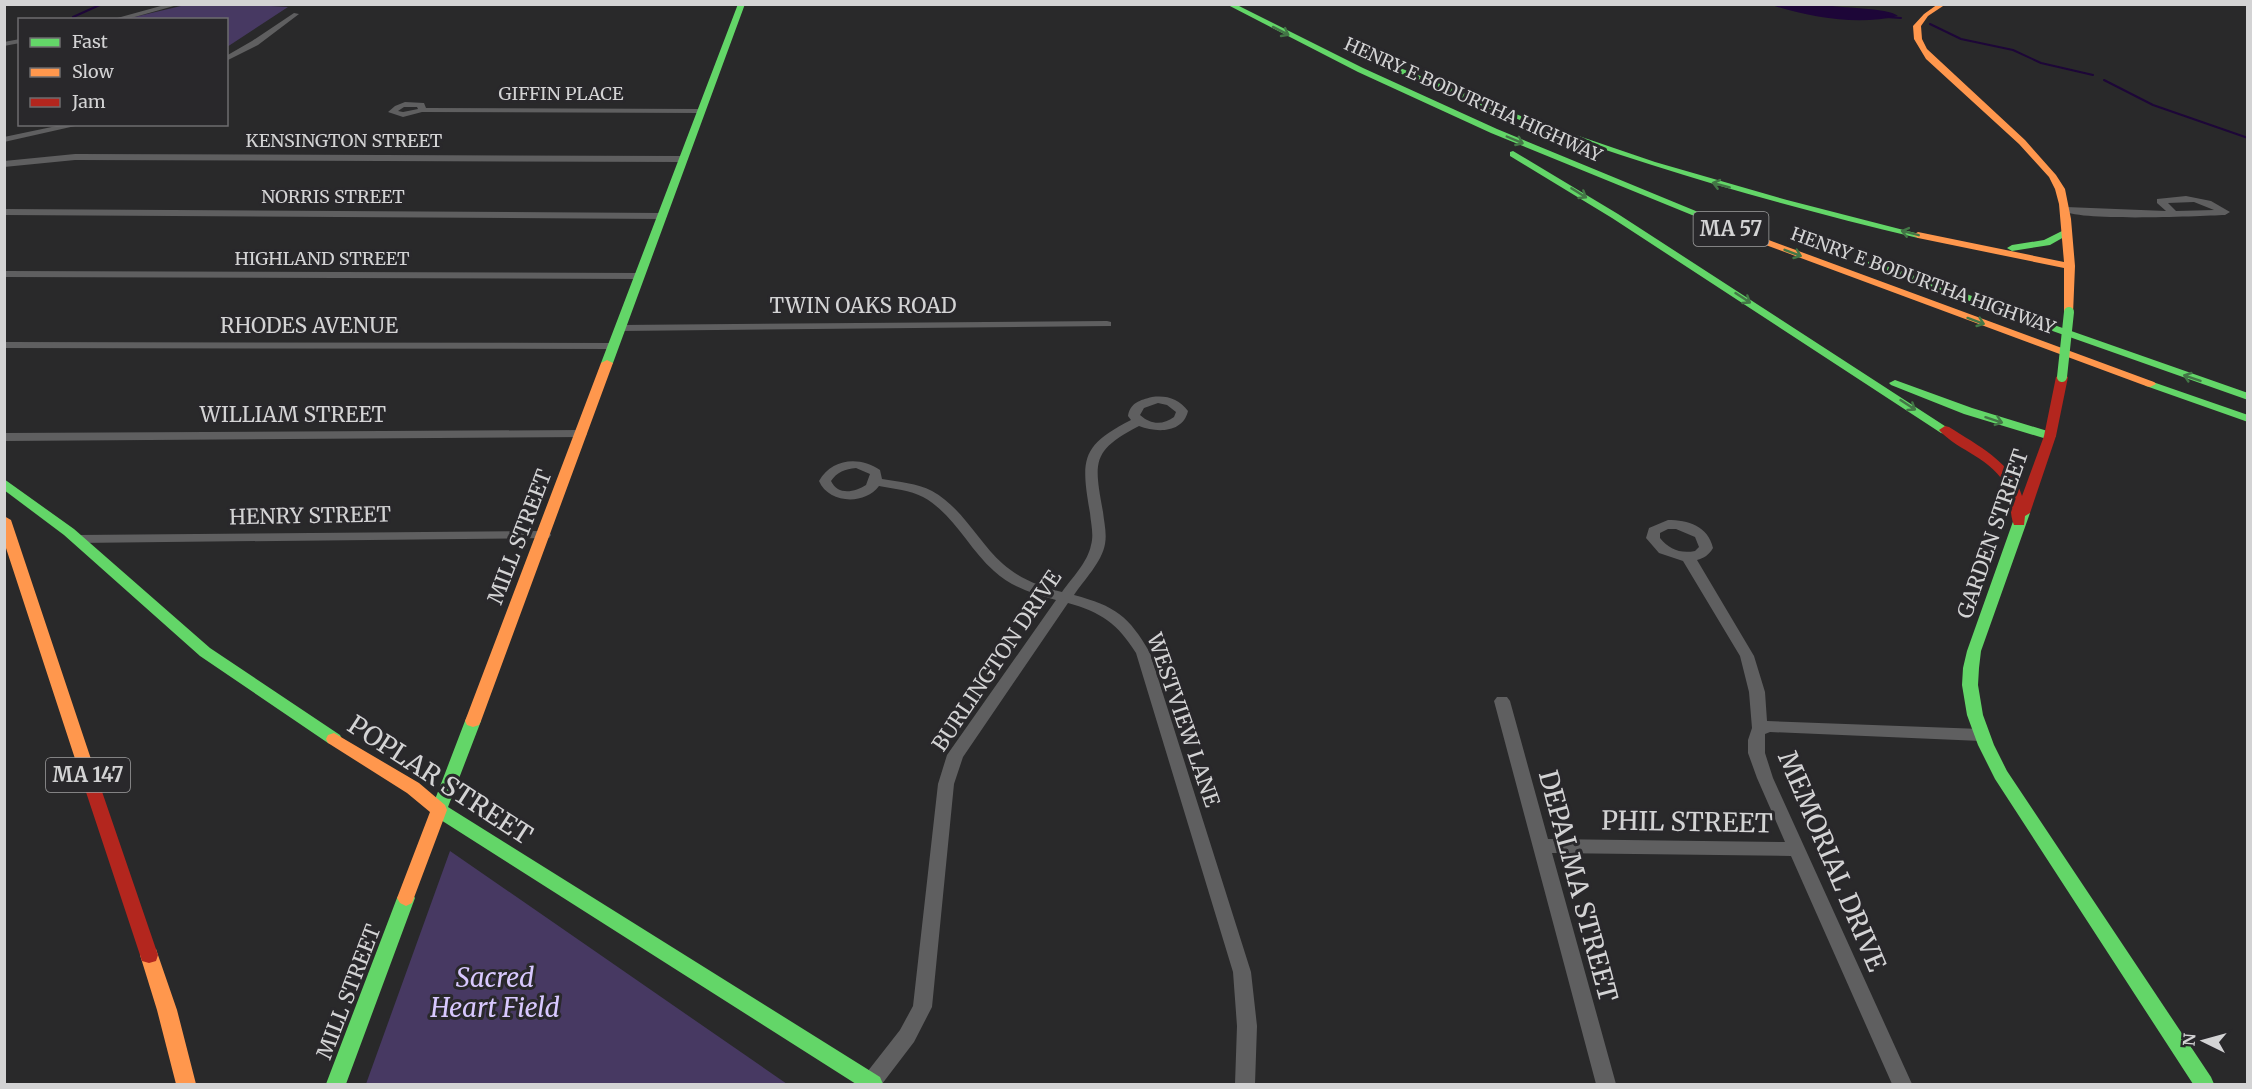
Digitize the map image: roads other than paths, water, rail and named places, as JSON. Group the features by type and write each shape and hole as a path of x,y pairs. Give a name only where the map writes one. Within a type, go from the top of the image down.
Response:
{"main road":[{"name":"MILL STREET","path":"336,1084 742,4"},
{"name":"HENRY E BODURTHA HIGHWAY","path":"1229,4 1363,71 1543,152 1924,303 2247,419"},
{"name":"HENRY E BODURTHA HIGHWAY","path":"1258,4 1354,51"},
{"name":"GARDEN STREET","path":"1942,4 1919,22 1915,32 1918,43 1929,57 2040,159 2060,187 2066,210 2070,266 2069,312 2062,377 2050,436 1970,666 1970,696 1981,735 2001,775 2204,1084"},
{"name":"HENRY E BODURTHA HIGHWAY","path":"1633,172 1518,125 1385,65 1510,116 1630,158 1791,204 1936,240"},
{"path":"1363,71 1566,185 1997,464 2018,493 2019,522"},
{"path":"1936,240 1981,247 2015,248 2047,243 2068,231"},
{"path":"1936,240 2070,266"},
{"name":"HENRY E BODURTHA HIGHWAY","path":"1859,259 2247,397"},
{"path":"1788,328 1840,357 1910,389 1980,416 2050,436"},
{"name":"POPLAR STREET","path":"4,483 77,539 205,652 304,721 413,788 439,810 872,1084"},
{"name":"MA 147","path":"4,520 172,1029 194,1084"},
{"name":"MA 147","path":"172,1029 186,1084"}],"street":[{"path":"121,18 178,4"},
{"path":"228,58 255,44 296,14"},
{"name":"GIFFIN PLACE","path":"422,110 701,111"},
{"path":"4,140 70,126"},
{"name":"KENSINGTON STREET","path":"4,165 75,157 683,159"},
{"path":"2066,210 2104,214 2174,214 2194,214 2225,212 2208,202 2189,198 2160,201 2174,214"},
{"name":"NORRIS STREET","path":"4,212 662,216"},
{"name":"HIGHLAND STREET","path":"4,274 639,276"},
{"name":"TWIN OAKS ROAD","path":"620,327 1107,324"},
{"name":"RHODES AVENUE","path":"4,345 613,346"},
{"name":"BURLINGTON DRIVE","path":"872,1084 907,1036 922,1007 946,784 955,755 1092,561 1099,544 1090,475 1091,457 1103,441 1139,421"},
{"name":"WILLIAM STREET","path":"4,437 581,434"},
{"name":"WESTVIEW LANE","path":"876,482 906,487 930,496 943,506 993,562 1009,576 1105,610 1118,618 1133,633 1143,652 1242,972 1247,1026 1245,1084"},
{"name":"HENRY STREET","path":"77,539 544,535"},
{"path":"1688,557 1747,656 1757,692 1760,728"},
{"name":"DEPALMA STREET","path":"1502,701 1605,1084"},
{"name":"MEMORIAL DRIVE","path":"1902,1084 1761,767 1755,740 1760,728 1770,726 1981,735"},
{"name":"PHIL STREET","path":"1541,846 1797,849"}],"waterway":[{"path":"73,17 102,4"},
{"path":"1886,17 1901,18"},
{"path":"1930,24 1961,39 2013,50 2041,63 2093,75"},
{"path":"2104,80 2153,105 2248,138"}],"park label":[{"name":"Sacred Heart Field","path":"495,993"}]}
